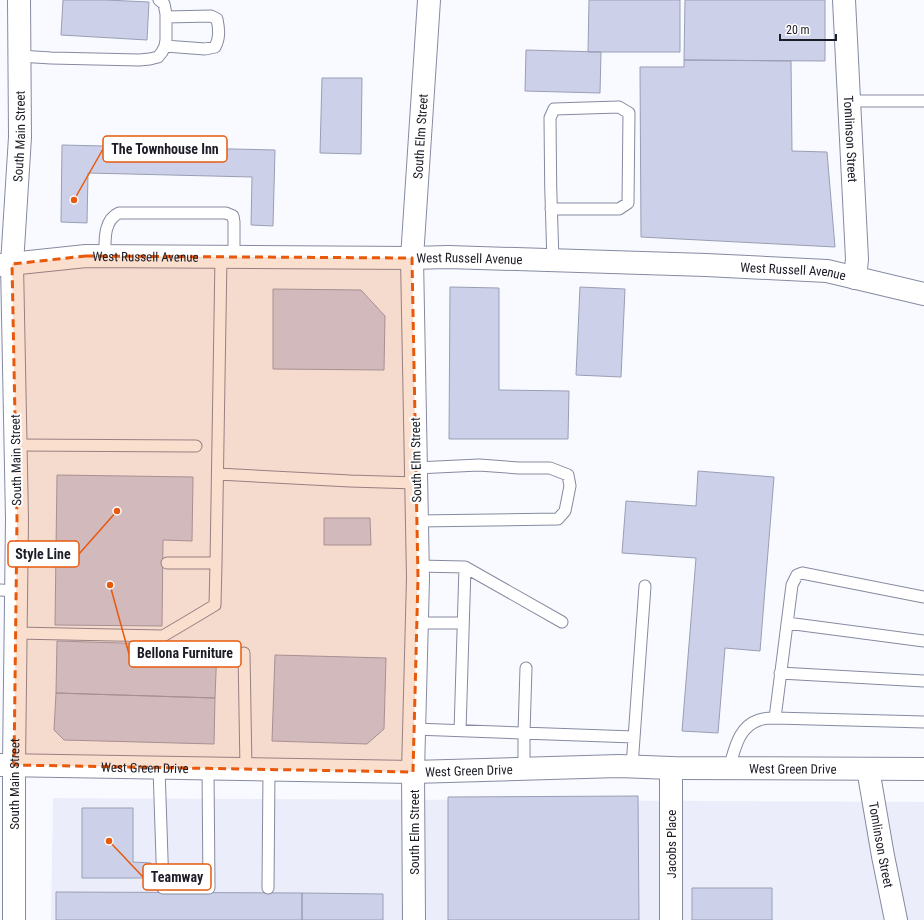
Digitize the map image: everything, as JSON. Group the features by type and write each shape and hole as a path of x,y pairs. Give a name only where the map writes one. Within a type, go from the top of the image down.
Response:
{"main road":[{"name":"South Main Street","path":"14,920 7,765 16,633 8,591 17,519 16,445 6,265 20,137 19,0"},
{"name":"South Elm Street","path":"414,920 413,772 418,566 412,258 429,0"},
{"name":"Tomlinson Street","path":"844,0 857,259 855,278"},
{"name":"West Russell Avenue","path":"6,265 86,256 448,257 553,260 827,271 924,294"},
{"name":"West Green Drive","path":"7,765 413,772 632,766 671,768 924,769"},
{"name":"Jacobs Place","path":"671,768 671,920"},
{"name":"Tomlinson Street","path":"868,769 896,920"}],"lane":[{"path":"19,56 150,59 158,57 165,46 166,40 166,17 164,4 159,0"},
{"path":"165,46 205,49 215,47 218,42 217,19 211,16 166,17"},
{"path":"849,101 924,101"},
{"path":"551,210 619,209 628,203 629,113 619,107 554,109 550,118 551,210 553,260"},
{"path":"16,633 163,636 215,605 218,474 228,257 234,222 233,216 226,213 119,213 114,215 108,223 105,256"},
{"path":"16,445 196,446"},
{"path":"218,474 350,482 416,476 479,465 519,468 550,468 568,475 570,486 565,511 558,520 417,521"},
{"path":"167,563 216,563"},
{"path":"418,566 465,567 562,622"},
{"path":"460,730 465,567"},
{"path":"774,718 792,585 797,575 802,573 924,597"},
{"path":"632,766 645,586"},
{"path":"417,623 463,623"},
{"path":"787,623 924,641"},
{"path":"244,653 246,769"},
{"path":"524,769 526,668"},
{"path":"780,673 924,681"},
{"path":"729,768 738,739 743,730 752,723 761,719 774,718 924,722"},
{"path":"414,729 634,737"},
{"path":"159,768 163,888 209,888 208,769"},
{"path":"268,888 269,770"}],"highlighted area":[{"path":"86,256 412,258 418,578 413,772 14,765 17,519 12,264"}],"shaded area":[{"path":"53,798 924,802 924,920 51,920"}],"building":[{"path":"63,0 149,2 147,40 61,35"},
{"path":"589,0 680,0 680,52 588,52"},
{"path":"685,0 825,0 825,61 684,60"},
{"path":"526,50 601,52 600,93 525,91"},
{"path":"684,60 791,61 792,151 827,152 835,247 641,237 640,67 684,67"},
{"path":"322,78 362,78 361,154 320,153"},
{"path":"62,145 275,150 273,226 251,225 252,177 88,173 87,223 61,222"},
{"path":"450,287 499,288 499,390 569,391 568,439 449,439"},
{"path":"580,287 625,289 621,377 576,375"},
{"path":"273,289 361,290 385,316 384,370 273,369"},
{"path":"698,471 774,477 760,651 725,648 718,733 682,731 696,558 622,553 626,501 696,506"},
{"path":"57,475 193,477 192,541 163,540 162,626 55,625"},
{"path":"324,518 370,518 371,545 324,545"},
{"path":"57,641 217,646 215,698 56,693"},
{"path":"275,655 386,658 384,729 367,744 272,741"},
{"path":"56,693 215,698 214,744 64,740 54,730"},
{"path":"638,796 639,920 448,920 448,797"},
{"path":"82,808 133,808 133,862 151,863 151,878 82,878"},
{"path":"692,888 772,888 772,920 692,920"},
{"path":"56,892 302,893 302,920 56,920"},
{"path":"302,893 383,894 383,920 302,920"}],"place":[{"name":"The Townhouse Inn","path":"74,200"},
{"name":"Style Line","path":"117,511"},
{"name":"Bellona Furniture","path":"110,585"},
{"name":"Teamway","path":"109,841"}]}
